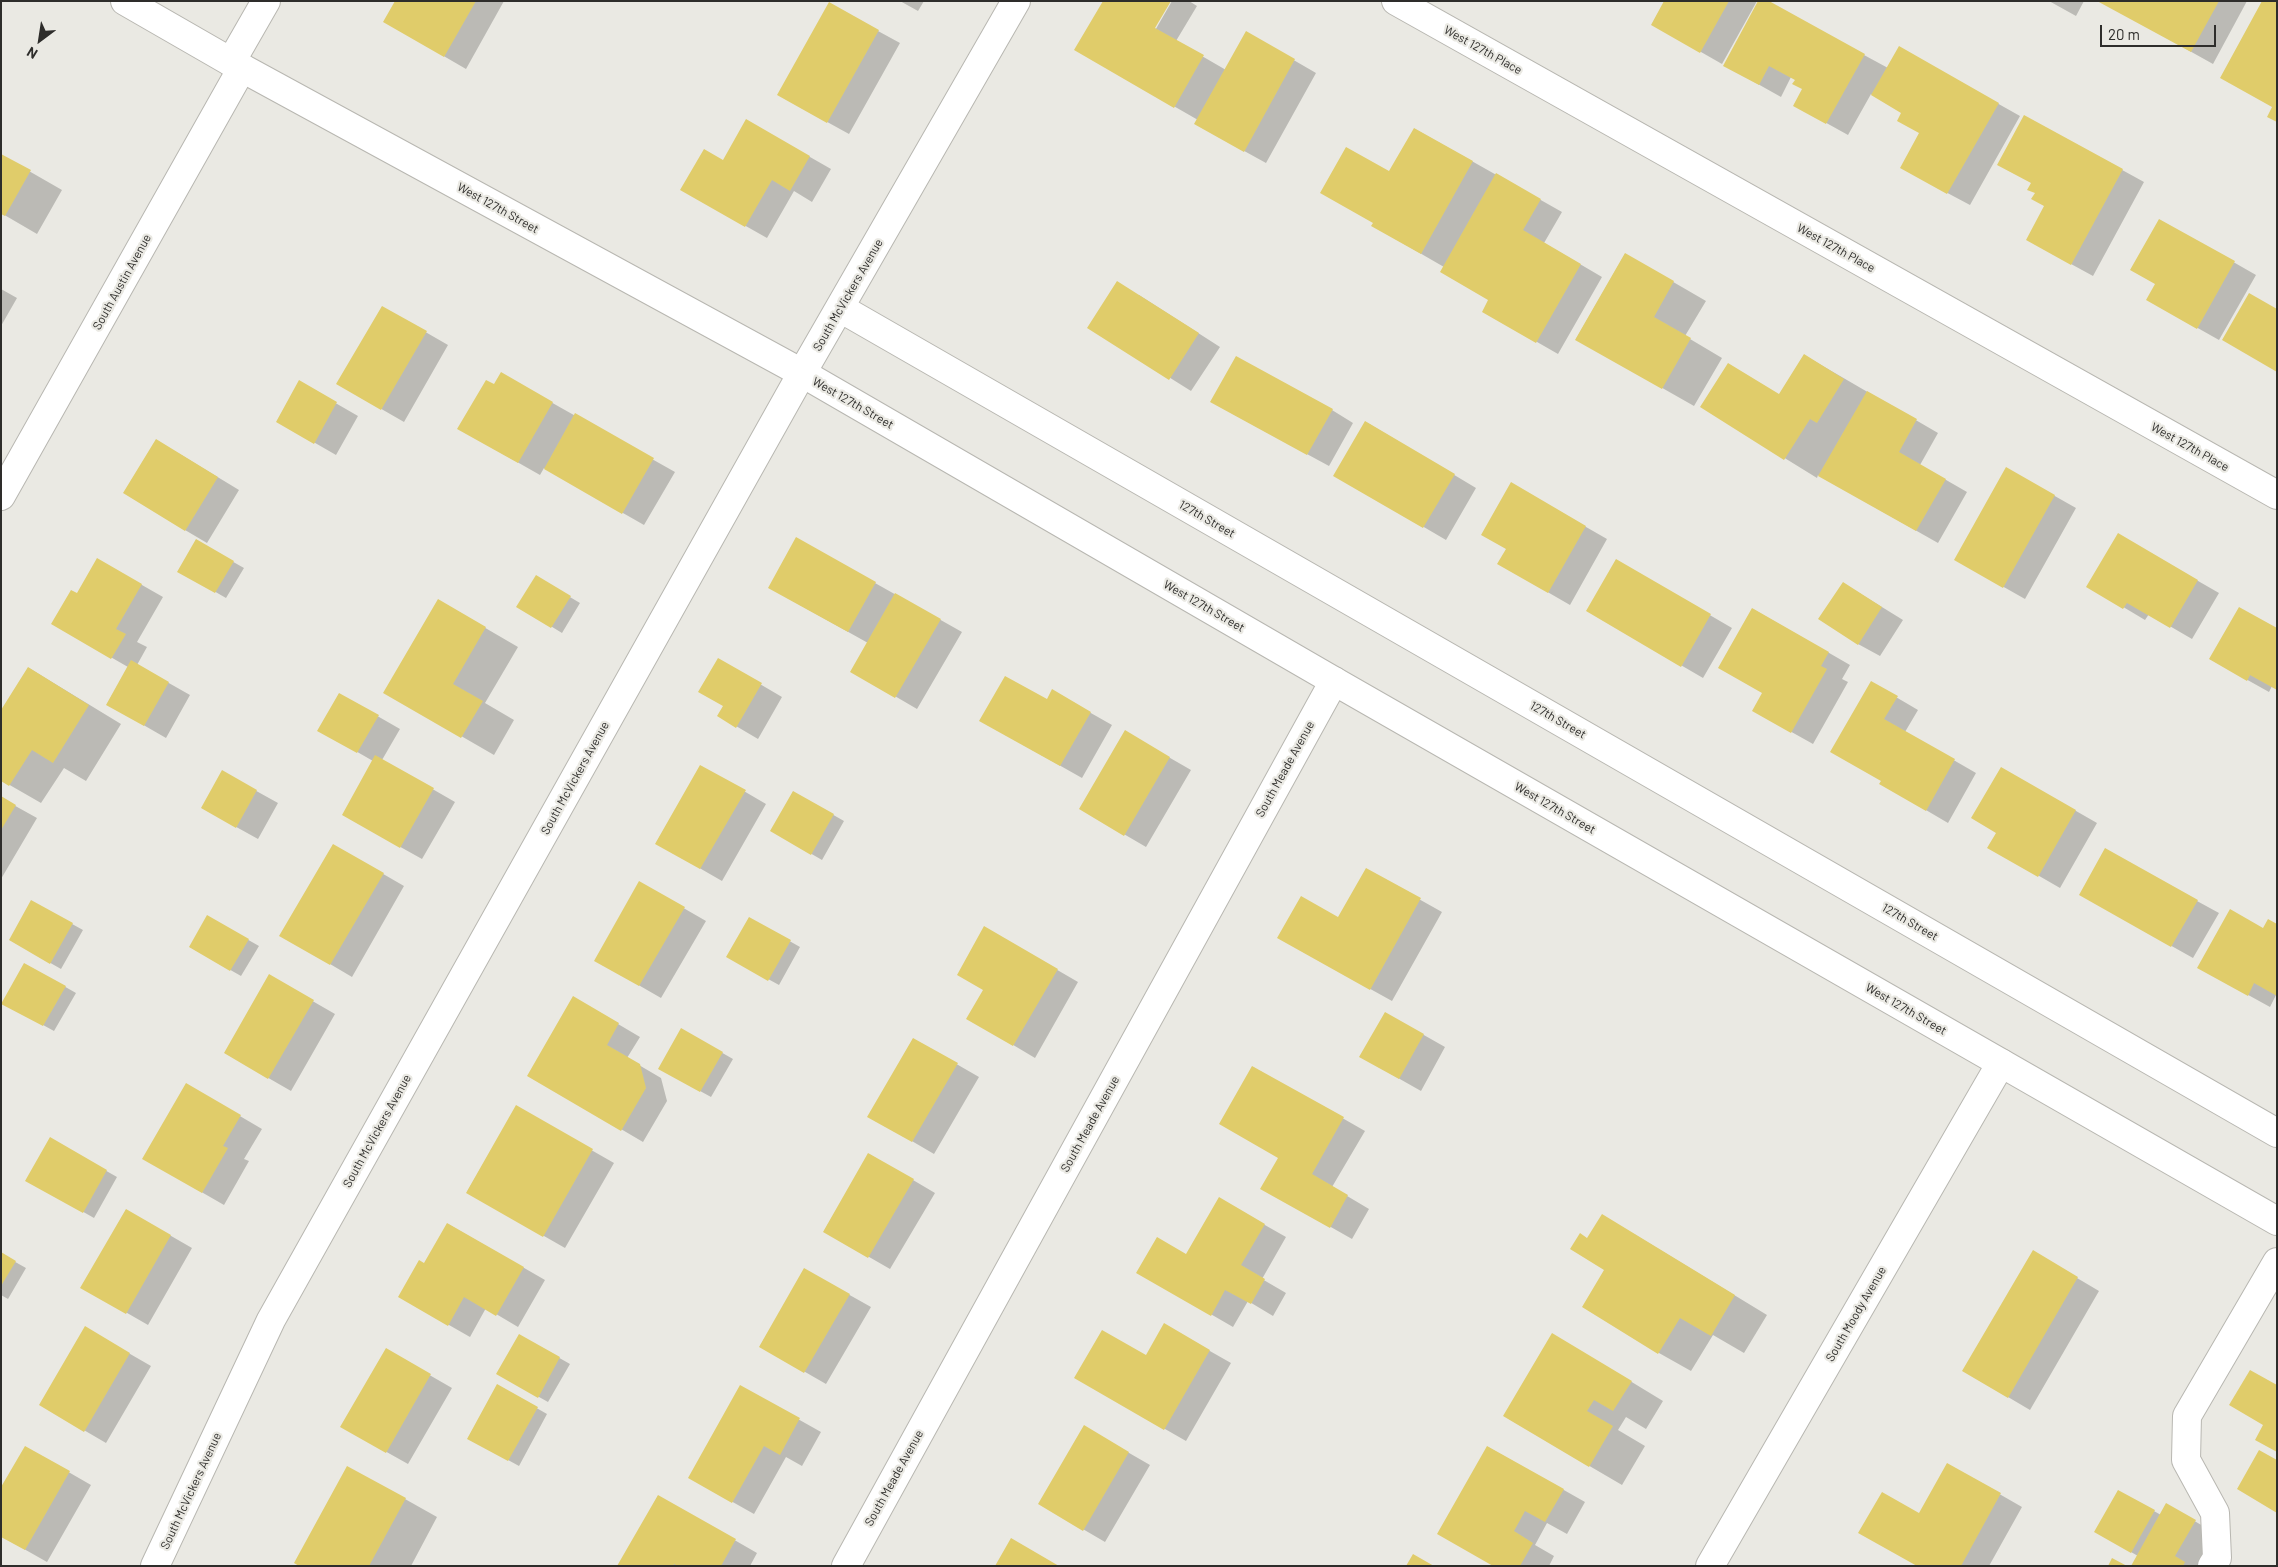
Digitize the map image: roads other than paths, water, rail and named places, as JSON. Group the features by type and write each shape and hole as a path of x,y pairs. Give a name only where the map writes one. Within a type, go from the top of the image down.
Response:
{"street":[{"name":"West 127th Street","path":"125,1 237,65 802,373 1334,681 2002,1063 2276,1217"},
{"name":"South Austin Avenue","path":"1,496 237,65 266,1"},
{"name":"South McVickers Avenue","path":"155,1566 271,1320 802,373 1016,1"},
{"name":"West 127th Place","path":"1396,1 2277,496"},
{"name":"127th Street","path":"840,308 2277,1133"},
{"name":"South Meade Avenue","path":"846,1566 1334,681"},
{"name":"South Moody Avenue","path":"1710,1566 2002,1063"},
{"path":"2212,1566 2217,1558 2215,1513 2186,1460 2187,1416 2277,1262"}]}
